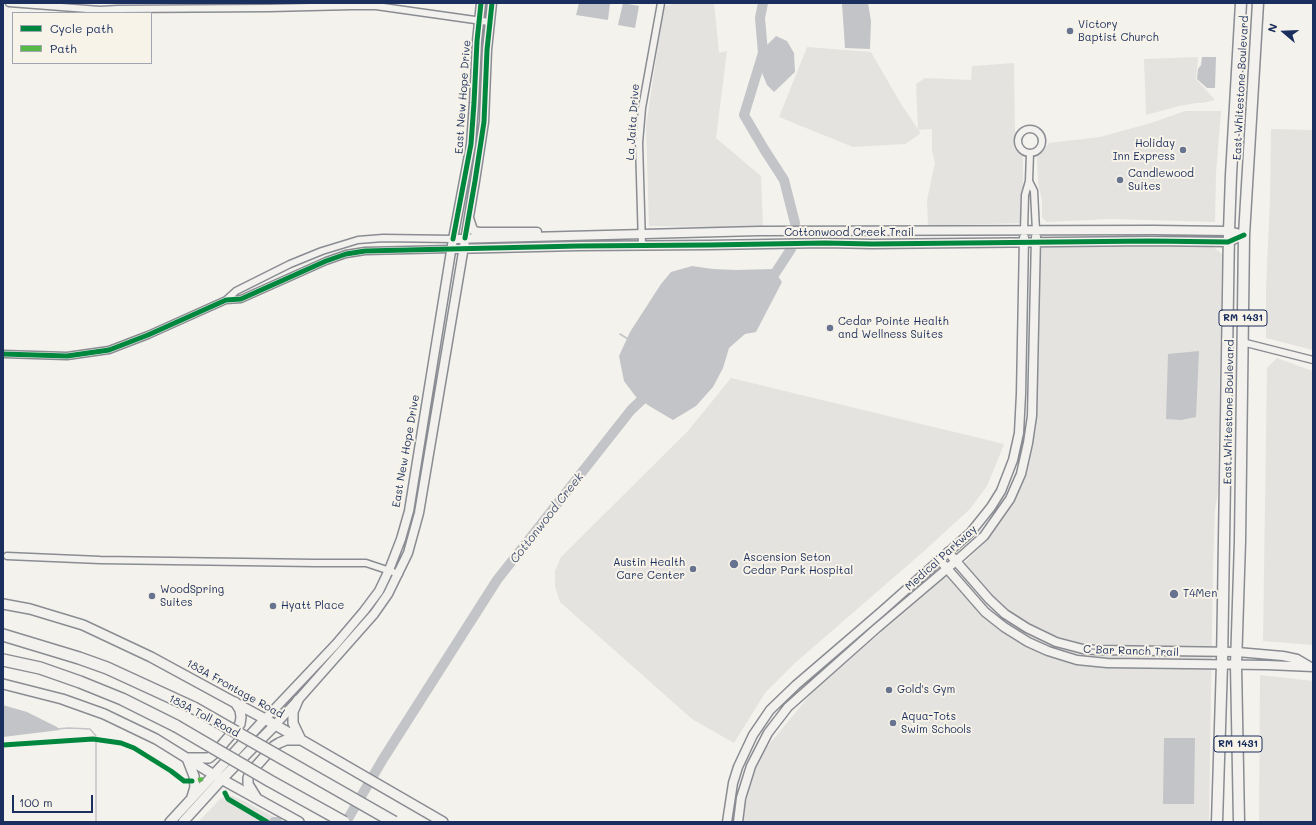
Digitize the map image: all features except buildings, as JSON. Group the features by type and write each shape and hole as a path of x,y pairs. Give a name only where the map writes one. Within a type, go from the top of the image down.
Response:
{"highway":[{"name":"183A Toll Road","path":"3,635 80,658 107,668 194,708 394,822"},
{"name":"183A Toll Road","path":"3,660 40,668 122,699 176,726 344,822"}],"main road":[{"name":"East Whitestone Boulevard","path":"1216,822 1222,664 1230,175 1241,3"},
{"name":"East Whitestone Boulevard","path":"1239,822 1236,652 1240,548 1244,235 1258,3"},
{"name":"183A Frontage Road","path":"3,604 30,609 83,625 152,656 265,719 443,822"},
{"path":"3,684 62,699 104,714 156,740 258,800 299,822"},
{"path":"258,800 248,784 250,773 274,746 286,740 301,740 293,723 293,712 298,700"},
{"path":"187,758 209,758 240,724 240,710 235,702"},
{"name":"East New Hope Drive","path":"183,822 265,719"},
{"name":"East New Hope Drive","path":"170,822 191,799 218,777 275,725"},
{"path":"187,758 195,780 195,787 191,799"}],"street":[{"path":"10,3 100,10 118,8 376,6 489,22"},
{"name":"East New Hope Drive","path":"265,719 364,612 379,591 401,539 409,511 453,239 471,144 478,21 481,3"},
{"name":"East New Hope Drive","path":"275,725 374,614 388,594 398,574 408,553 415,530 484,122 487,50 492,3"},
{"name":"La Jaita Drive","path":"642,245 639,142 642,108 661,3"},
{"name":"Medical Parkway","path":"727,822 738,767 745,750 761,722 780,700 971,532 985,515 1001,491 1008,476 1017,447 1020,418 1025,195 1029,181 1030,153"},
{"name":"Medical Parkway","path":"738,822 741,798 751,766 768,733 788,707 984,536 1010,499 1016,486 1021,474 1032,416 1036,231 1034,191 1029,181"},
{"path":"469,216 474,231 535,232 553,237"},
{"name":"Cottonwood Creek Trail","path":"453,239 759,231 1229,231 1244,235"},
{"name":"Cottonwood Creek Trail","path":"452,249 642,245 1150,241 1228,242 1244,235"},
{"path":"3,354 67,356 109,350 148,335 226,300 236,291 290,264 322,251 358,240 383,238 453,239"},
{"path":"226,300 241,299 326,261 346,254 365,251 452,249"},
{"path":"322,251 326,261"},
{"path":"1242,342 1313,360"},
{"path":"1021,394 1032,394"},
{"path":"425,412 434,418"},
{"name":"C-Bar Ranch Trail","path":"948,552 986,596 1005,614 1037,634 1068,645 1097,650 1222,653 1236,652 1283,656 1297,659 1311,667"},
{"path":"7,556 100,560 315,564 366,563 398,574"},
{"name":"C-Bar Ranch Trail","path":"939,560 985,612 1004,627 1033,645 1064,656 1084,661 1107,663 1222,664 1311,667"},
{"path":"1064,656 1068,645"},
{"path":"815,669 821,677"},
{"path":"731,796 741,798"}],"shaded area":[{"path":"579,3 610,3 608,20 576,15"},
{"path":"623,3 639,6 635,28 618,25"},
{"path":"679,3 714,3 719,53 727,51 716,138 761,176 763,228 649,226 646,126 664,6"},
{"path":"842,3 868,3 871,21 870,49 845,48"},
{"path":"776,36 787,41 794,53 795,72 774,92 767,85 762,73 764,64 763,49"},
{"path":"807,47 871,52 901,104 918,129 916,84 925,78 971,80 972,66 1014,63 1014,147 1023,157 1023,189 1020,223 928,226 927,200 935,163 932,150 932,129 919,130 920,134 905,144 853,147 779,117"},
{"path":"1198,57 1196,79 1215,100 1179,106 1146,115 1144,59"},
{"path":"1202,57 1216,57 1215,88 1207,88 1197,79 1198,69 1201,65"},
{"path":"1185,111 1221,111 1216,173 1215,222 1111,219 1047,222 1042,218 1042,200 1038,184 1037,156 1049,143 1100,137 1151,123"},
{"path":"1271,129 1313,130 1313,350 1266,338"},
{"path":"1211,245 1222,254 1218,492 1215,510 1213,568 1209,822 742,822 757,759 814,690 963,564 983,544 1014,500 1028,464 1035,425 1039,254 1043,246"},
{"path":"692,266 736,270 773,269 782,282 756,332 745,334 729,348 723,368 713,387 696,406 673,420 636,397 624,381 619,356 630,332 661,284 671,272"},
{"path":"1199,351 1196,417 1181,420 1166,419 1168,354"},
{"path":"1277,358 1313,371 1313,645 1263,641 1267,368"},
{"name":"Ascension Seton Cedar Park Hospital","path":"731,378 1004,444 987,486 970,509 923,552 795,663 765,693 734,743 692,719 560,602 555,587 555,571 561,557 688,431"},
{"path":"1260,675 1313,681 1313,822 1259,822"},
{"path":"3,705 27,712 60,730 3,737"},
{"path":"1164,738 1195,738 1194,804 1163,804"},
{"path":"233,796 244,801 283,822 198,822 221,798"}],"waterway":[{"name":"Cottonwood Creek","path":"763,3 760,18 763,53 744,115 784,180 795,223"},
{"name":"Cottonwood Creek","path":"767,284 791,249"},
{"path":"620,334 628,339"},
{"name":"Cottonwood Creek","path":"346,822 383,759 497,580 631,410 650,392"},
{"path":"56,729 90,729 96,736"},
{"path":"96,742 96,822"}],"marked path":[{"path":"198,780 203,779"}],"cycle path":[{"path":"453,239 471,144 477,41 481,3"},
{"path":"465,238 484,122 487,50 492,3"},
{"path":"3,354 67,356 109,350 148,335 226,300 241,299 326,261 346,254 365,251 578,246 825,243 1228,242 1244,235"},
{"path":"3,745 93,739 121,743 134,748 184,781 192,781"},
{"path":"225,793 228,799 267,822"}],"place":[{"name":"Victory Baptist Church","path":"1070,31"},
{"name":"Holiday Inn Express","path":"1183,150"},
{"name":"Candlewood Suites","path":"1120,180"},
{"name":"Cedar Pointe Health and Wellness Suites","path":"830,328"},
{"name":"Ascension Seton Cedar Park Hospital","path":"734,564"},
{"name":"Austin Health Care Center","path":"693,569"},
{"name":"T4Men","path":"1174,594"},
{"name":"WoodSpring Suites","path":"152,596"},
{"name":"Hyatt Place","path":"273,606"},
{"name":"Gold's Gym","path":"889,690"},
{"name":"Aqua-Tots Swim Schools","path":"893,723"}]}
